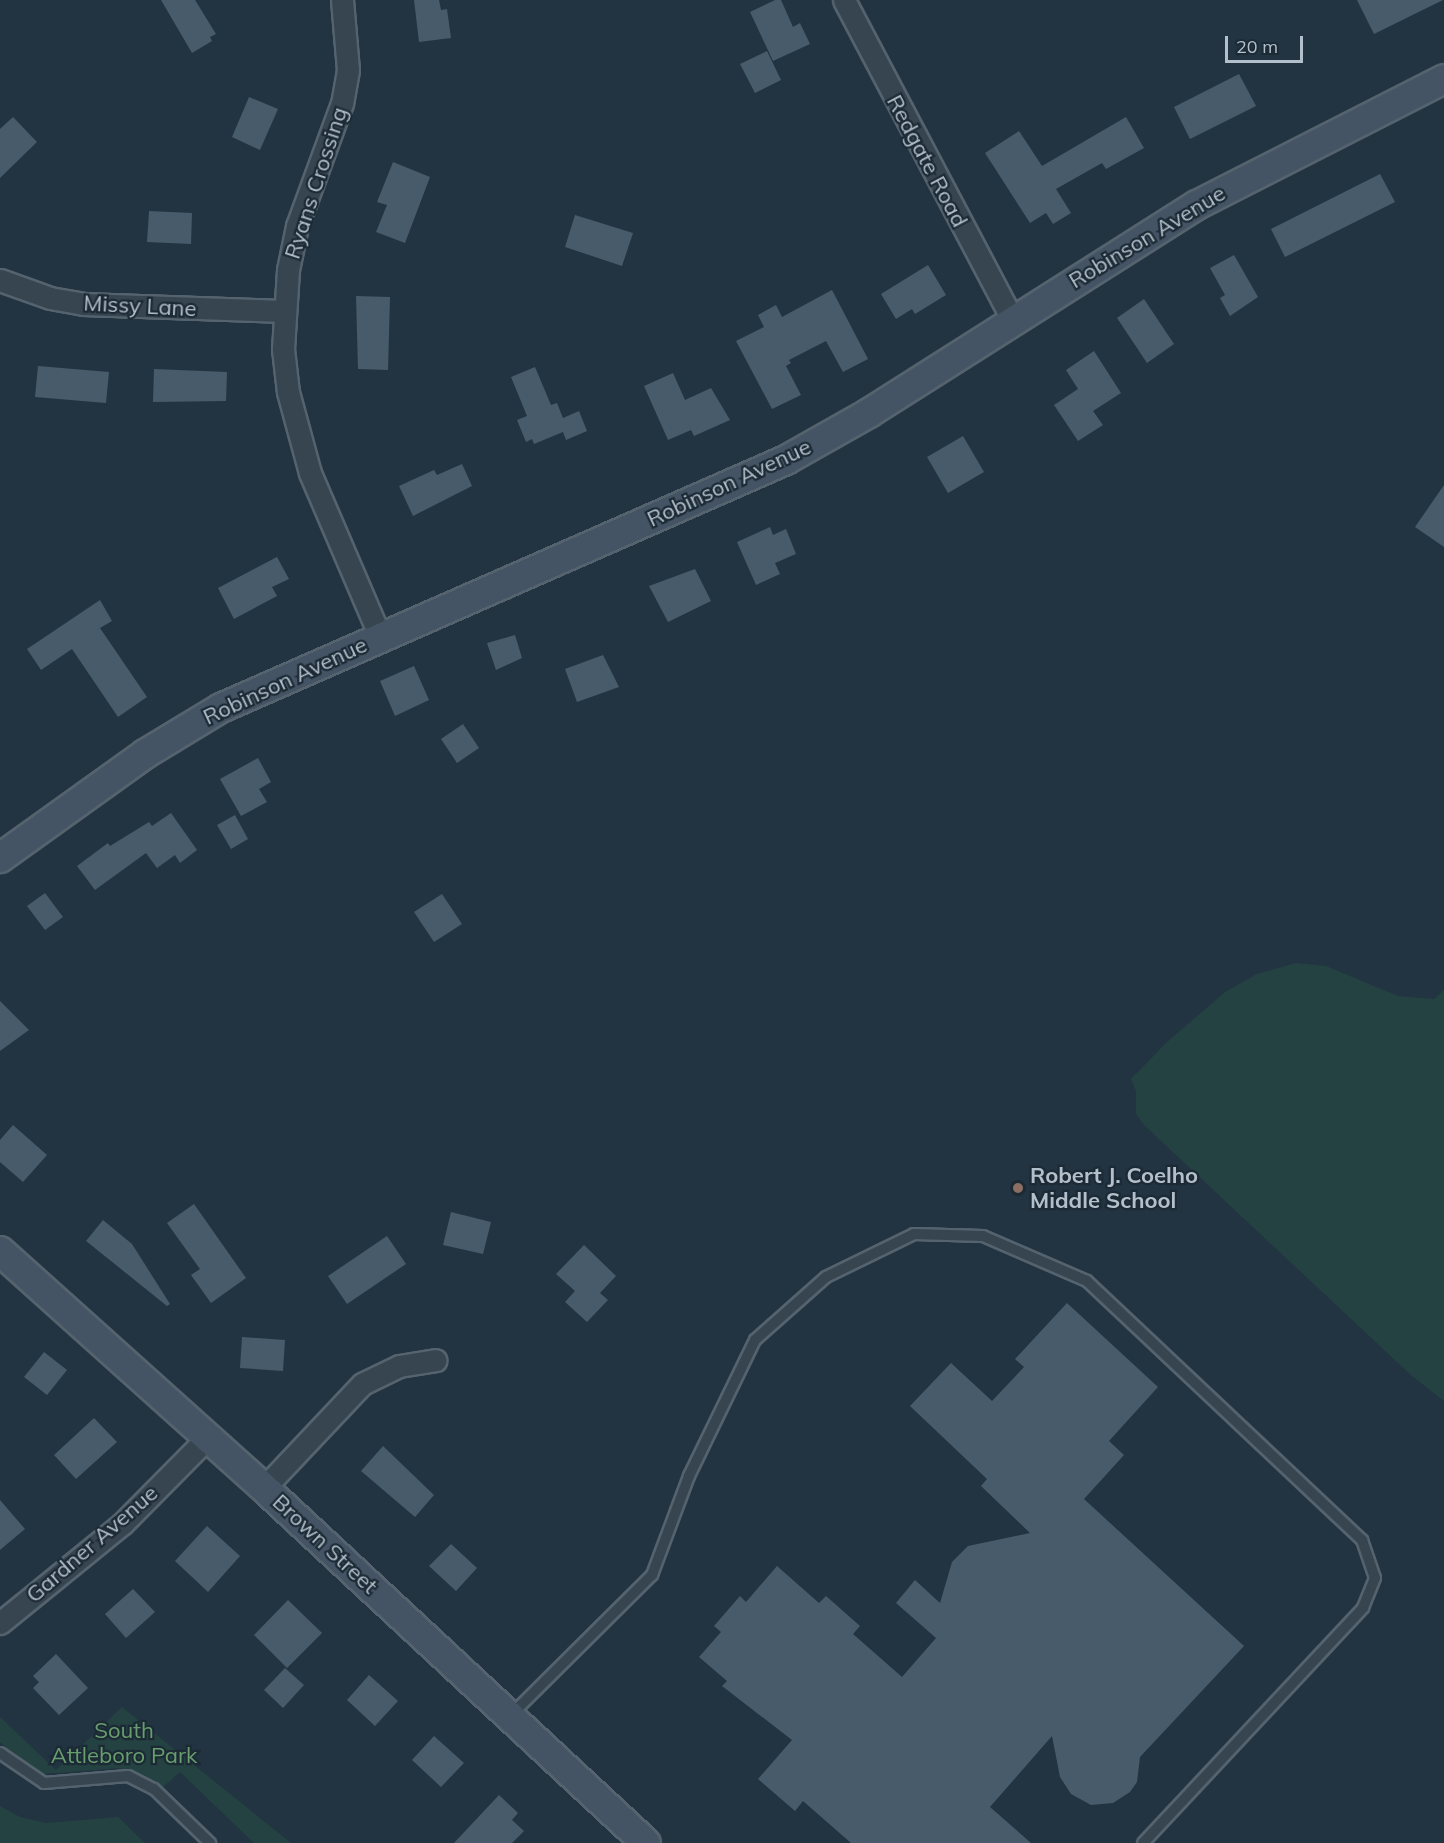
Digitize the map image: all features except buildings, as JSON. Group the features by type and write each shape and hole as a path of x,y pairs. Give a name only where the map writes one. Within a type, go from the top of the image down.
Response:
{"street":[{"name":"Ryans Crossing","path":"342,0 348,38 342,103 297,226 284,311 283,349 298,434 326,513 380,636"},
{"name":"Redgate Road","path":"844,0 1013,320"},
{"name":"Robinson Avenue","path":"0,858 185,729 255,691 786,460 870,413 1013,320 1228,188 1444,79"},
{"name":"Missy Lane","path":"0,280 50,298 83,304 284,311"},
{"name":"Brown Street","path":"0,1251 264,1488 646,1843"},
{"path":"264,1488 362,1384 399,1366 436,1360"},
{"name":"Gardner Avenue","path":"0,1623 122,1524 207,1438"}],"lane":[{"path":"510,1716 652,1575 689,1476 755,1340 826,1277 914,1234 983,1236 1087,1281 1362,1539 1375,1578 1363,1608 1143,1843"},
{"path":"0,1753 44,1783 128,1776 154,1789 210,1843"}],"green space":[{"path":"1296,963 1326,966 1398,996 1434,999 1444,990 1444,1401 1412,1376 1144,1125 1136,1114 1136,1091 1131,1079 1166,1043 1225,992 1257,974"},
{"name":"South Attleboro Park","path":"122,1707 291,1843 254,1843 180,1772 162,1788 120,1768 43,1774 27,1767 0,1742 0,1717 56,1770"},
{"name":"South Attleboro Park","path":"0,1806 20,1817 46,1823 118,1817 145,1843 0,1843"}],"place":[{"name":"Robert J. Coelho Middle School","path":"1018,1188"}]}
